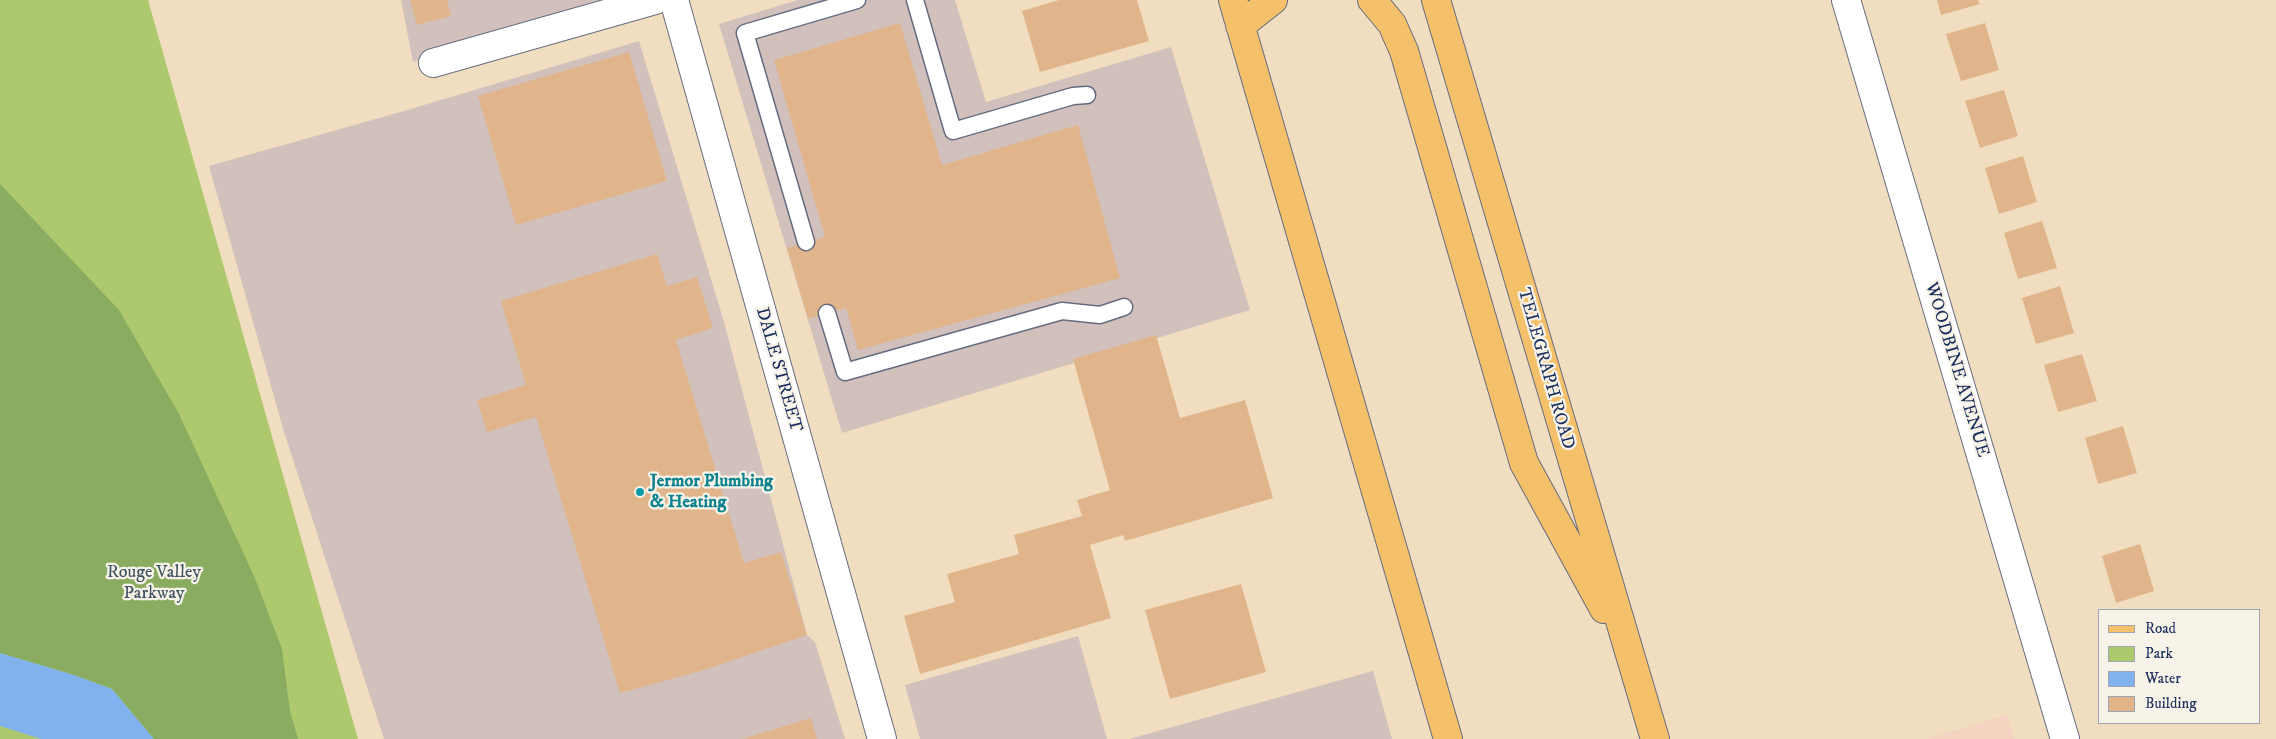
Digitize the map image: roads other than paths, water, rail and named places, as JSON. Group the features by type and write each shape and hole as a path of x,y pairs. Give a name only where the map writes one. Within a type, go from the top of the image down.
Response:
{"main road":[{"path":"1233,0 1448,739"},
{"path":"1240,26 1273,0"},
{"path":"1372,0 1392,24 1404,51 1524,463 1630,656"},
{"name":"TELEGRAPH ROAD","path":"1436,0 1655,739"}],"street":[{"path":"433,63 655,0"},
{"name":"DALE STREET","path":"674,0 882,739"},
{"name":"WOODBINE AVENUE","path":"1846,0 2065,739"}],"lane":[{"path":"806,242 745,33 857,0"},
{"path":"916,0 953,131 1073,96 1087,95"},
{"path":"827,313 845,372 1062,311 1100,315 1124,307"}],"water":[{"path":"0,653 74,675 112,689 154,739 41,739 0,726"}],"place":[{"name":"Jermor Plumbing & Heating","path":"640,492"}],"park label":[{"name":"Rouge Valley Parkway","path":"154,583"}]}
